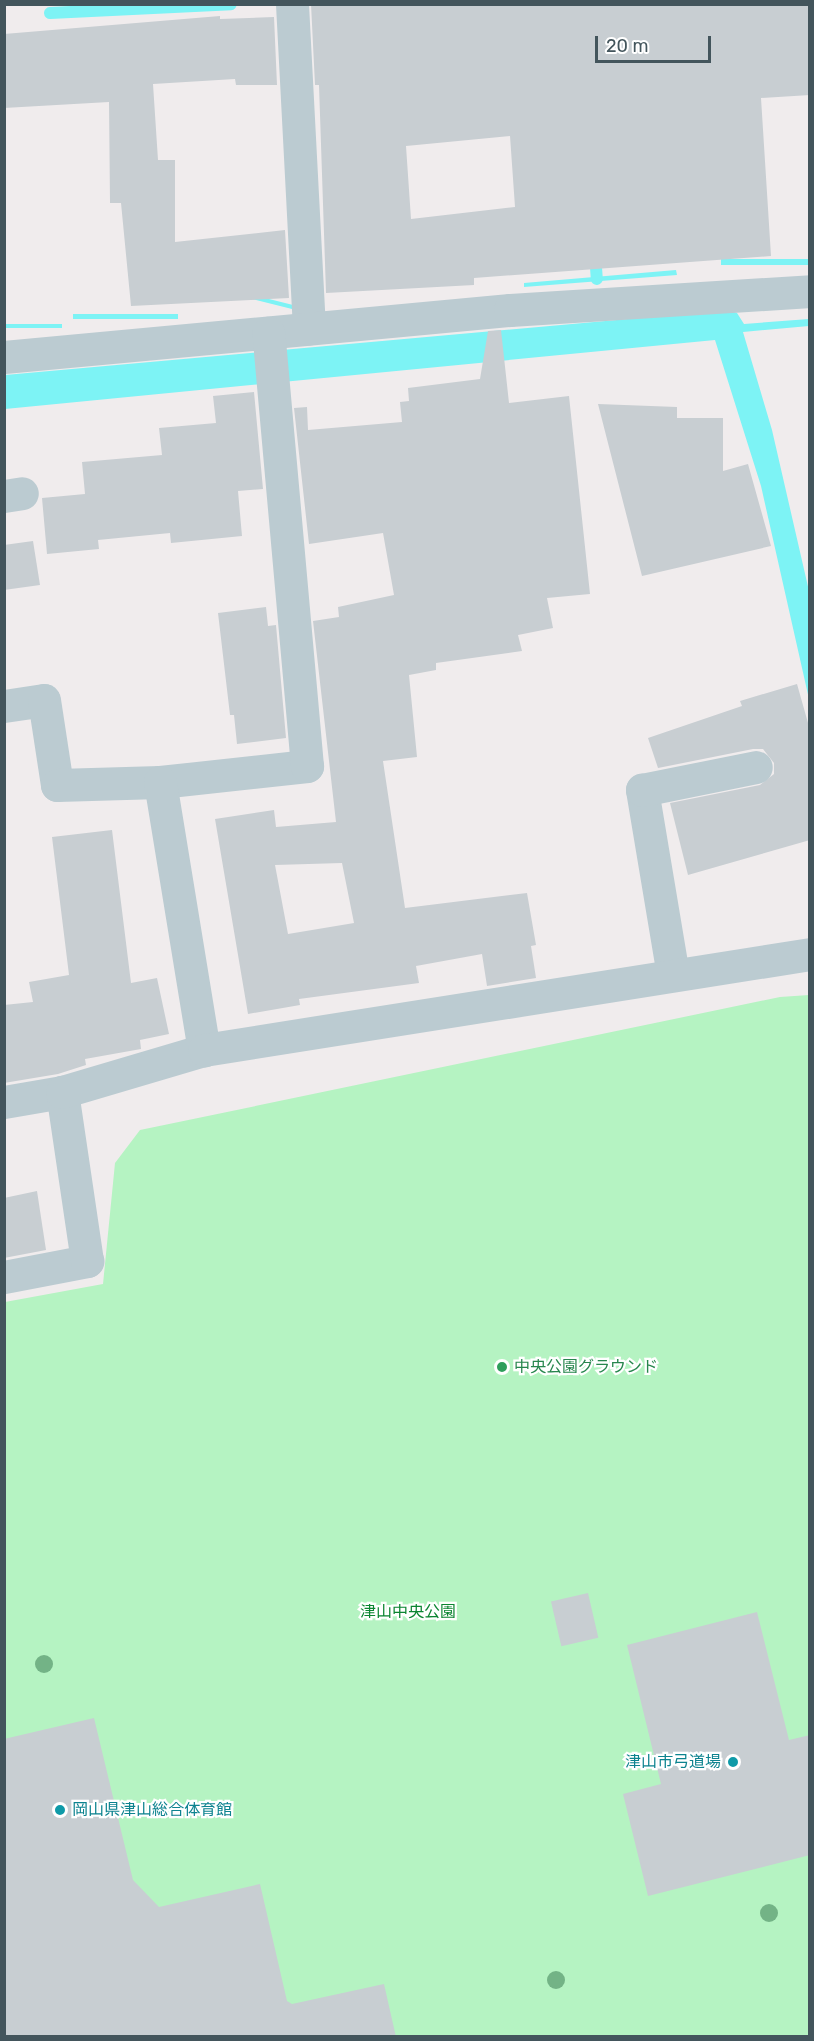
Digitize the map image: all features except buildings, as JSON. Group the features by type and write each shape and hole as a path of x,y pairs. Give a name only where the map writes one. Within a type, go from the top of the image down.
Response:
{"street":[{"path":"292,4 309,329"},
{"path":"4,357 522,309 810,291"},
{"path":"4,706 44,700 57,785 160,782 307,766 268,333"},
{"path":"673,975 642,790 756,767"},
{"path":"160,782 204,1050"},
{"path":"4,1102 62,1092 204,1050 810,954"},
{"path":"4,1277 87,1262 62,1092"}],"green space":[{"name":"津山中央公園","path":"809,995 809,2036 5,2036 5,1302 103,1284 115,1163 140,1130 780,997"}],"water":[{"path":"721,259 809,259 809,265 721,265"},
{"path":"676,270 677,275 524,287 524,283"},
{"path":"211,284 293,305 292,309 210,288"},
{"path":"728,310 737,313 744,324 809,319 809,326 743,332 772,430 809,591 809,699 761,486 715,340 5,409 5,375"},
{"path":"73,314 178,314 178,319 73,319"},
{"path":"5,324 62,324 62,328 5,328"}],"waterway":[{"path":"50,13 231,4"},
{"path":"595,253 597,279"}],"place":[{"name":"中央公園グラウンド","path":"502,1367"},
{"name":"津山市弓道場","path":"733,1762"},
{"name":"岡山県津山総合体育館","path":"60,1810"}]}
